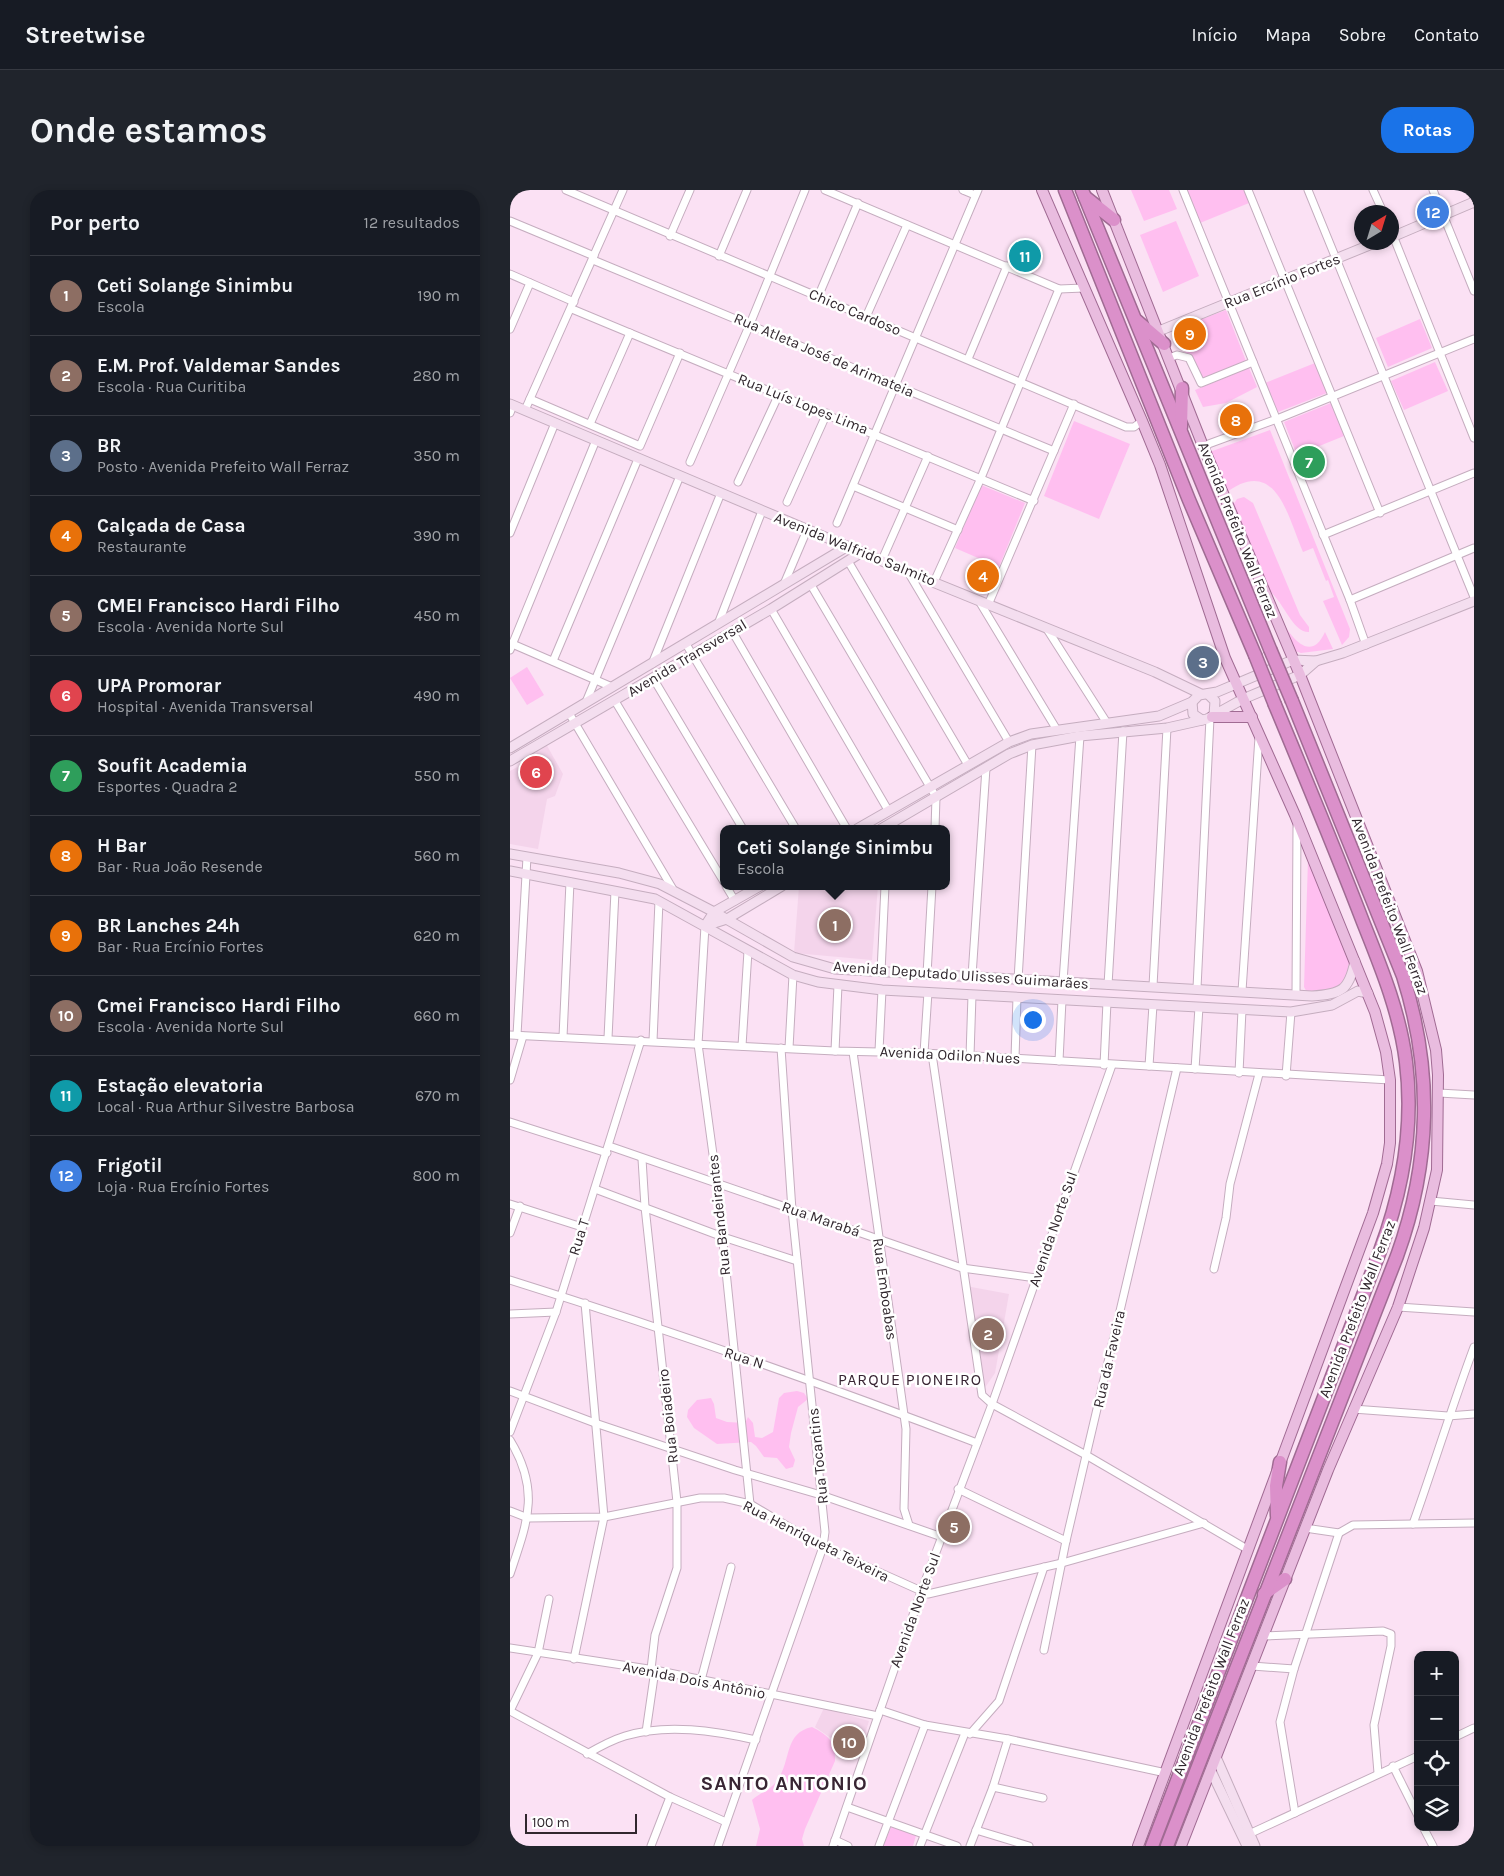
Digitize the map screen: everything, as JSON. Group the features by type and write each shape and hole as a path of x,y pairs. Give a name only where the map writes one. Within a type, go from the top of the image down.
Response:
{"highway":[{"name":"Avenida Prefeito Wall Ferraz","path":"1064,190 1189,500 1344,871 1387,982 1401,1034 1408,1087 1407,1130 1403,1169 1391,1222 1152,1846"},
{"name":"Avenida Prefeito Wall Ferraz","path":"1083,194 1292,701 1402,976 1412,1005 1423,1063 1424,1131 1420,1170 1407,1228 1167,1846"},
{"path":"1083,194 1114,220"},
{"path":"1134,319 1164,344"},
{"path":"1181,434 1182,388"},
{"path":"1278,1518 1276,1486 1280,1462"},
{"path":"1264,1594 1285,1580"}],"main road":[{"name":"Avenida Prefeito Wall Ferraz","path":"1042,190 1160,465 1236,684 1259,731 1368,993 1384,1045 1390,1080 1390,1143 1383,1182 1138,1846"},
{"name":"Avenida Prefeito Wall Ferraz","path":"1102,190 1182,388 1203,446 1300,675 1418,971 1436,1050 1439,1093 1436,1170 1431,1202 1398,1307 1353,1409 1180,1846"},
{"path":"1209,717 1252,717"}],"street":[{"name":"Chico Cardoso","path":"566,190 670,236 1130,428 1142,421"},
{"path":"525,410 623,190"},
{"path":"670,236 690,190"},
{"path":"719,256 748,190"},
{"path":"690,462 750,324 805,190"},
{"path":"825,190 1059,289 1084,288"},
{"path":"837,523 976,192 963,190"},
{"path":"1183,190 1350,600 1366,645"},
{"path":"1248,190 1380,513"},
{"path":"1308,190 1474,597"},
{"path":"1374,190 1380,205"},
{"path":"1433,190 1474,291"},
{"path":"1399,232 1474,202"},
{"path":"818,297 858,204"},
{"name":"Rua Atleta José de Arimateia","path":"510,221 896,386 1054,451"},
{"path":"866,317 907,225"},
{"name":"Rua Ercínio Fortes","path":"1159,331 1286,281 1358,250"},
{"path":"1398,250 1474,438"},
{"path":"968,359 1007,266"},
{"name":"Rua Luís Lopes Lima","path":"510,274 630,333 827,413 1034,501"},
{"path":"510,329 530,283"},
{"path":"934,582 981,478 1059,289"},
{"path":"590,424 630,333"},
{"path":"1203,446 1333,397 1474,339"},
{"path":"530,399 640,446 680,354"},
{"path":"1169,358 1178,355 1189,358 1201,383 1253,362"},
{"path":"738,482 779,394"},
{"path":"988,605 1074,404"},
{"name":"Avenida Walfrido Salmito","path":"511,407 525,410 807,530 1155,672 1204,694"},
{"path":"787,502 827,413"},
{"path":"510,533 555,423"},
{"path":"596,440 511,646 612,687"},
{"path":"882,560 928,456"},
{"path":"553,662 638,458"},
{"path":"1323,535 1474,473"},
{"path":"586,702 680,476"},
{"path":"853,486 958,530"},
{"path":"652,664 721,493"},
{"path":"718,624 762,511"},
{"path":"784,585 807,530"},
{"name":"Avenida Transversal","path":"510,748 848,546"},
{"path":"1350,600 1474,548"},
{"name":"Avenida Transversal","path":"510,761 771,609 862,552"},
{"path":"848,561 968,765"},
{"path":"908,572 1009,742"},
{"path":"811,585 936,797 934,825"},
{"path":"979,601 1057,730"},
{"path":"864,825 1009,742 1031,734 1159,716 1192,702 1204,694 1236,684 1293,660 1316,661 1366,645 1474,601"},
{"path":"771,609 888,810"},
{"path":"1047,629 1107,724"},
{"path":"732,632 846,825"},
{"path":"686,644 794,825"},
{"path":"889,825 1009,754 1032,745 1080,736 1167,728 1209,717 1243,699 1300,675 1316,661"},
{"path":"653,678 741,825"},
{"path":"1197,988 1209,717 1215,701 1204,694"},
{"path":"615,701 720,875"},
{"path":"1192,702 1192,712 1209,717"},
{"path":"569,713 674,891"},
{"path":"1152,986 1167,728"},
{"path":"1108,984 1122,731"},
{"path":"1242,992 1259,731"},
{"path":"1063,982 1080,736"},
{"path":"1018,980 1032,745"},
{"path":"972,976 986,768"},
{"path":"1296,994 1297,820"},
{"name":"Avenida Deputado Ulisses Guimarães","path":"510,854 642,878 674,891 714,912 793,958 836,968 1312,996 1341,991 1347,986 1355,961"},
{"path":"510,1080 517,1035 527,857"},
{"name":"Avenida Deputado Ulisses Guimarães","path":"510,871 615,890 659,901 793,975 838,985 882,990 1291,1012 1332,1005 1358,992 1368,993"},
{"path":"563,1037 570,882"},
{"path":"608,1038 615,890"},
{"path":"728,890 735,901"},
{"path":"705,926 714,912 753,890"},
{"path":"705,926 727,919 774,890"},
{"path":"881,972 886,890"},
{"path":"928,974 932,890"},
{"path":"653,1041 659,901"},
{"name":"Rua Bandeirantes","path":"705,926 698,1044 723,1237 750,1504"},
{"path":"742,1046 748,951"},
{"name":"Rua Tocantins","path":"718,1846 823,1547 825,1532 792,1210 785,1048 793,975"},
{"path":"950,975 950,994"},
{"path":"835,1051 838,985"},
{"path":"879,1051 882,990"},
{"path":"928,992 928,1054 981,1391 992,1404 1086,1455 1247,1549"},
{"path":"970,1056 972,995"},
{"path":"1310,1010 1314,1001 1312,996"},
{"path":"1015,1058 1017,997"},
{"path":"1059,1061 1062,1000"},
{"name":"Avenida Norte Sul","path":"834,1843 958,1489 992,1404 1108,1065 1107,1002"},
{"path":"1149,1066 1152,1005"},
{"path":"1195,1069 1199,1007"},
{"path":"1239,1073 1242,1010"},
{"path":"1286,1076 1291,1012"},
{"name":"Avenida Odilon Nues","path":"517,1035 1015,1058 1286,1076 1390,1080"},
{"name":"Rua T","path":"510,1432 556,1312 642,1040"},
{"name":"Rua Emboabas","path":"853,1052 903,1414 907,1450 904,1509 909,1525"},
{"name":"Rua da Faveira","path":"1044,1650 1066,1541 1177,1068"},
{"path":"1214,1269 1226,1218 1230,1184 1259,1074"},
{"path":"1439,1093 1474,1094"},
{"name":"Rua Marabá","path":"510,1122 642,1159 962,1268 1036,1278"},
{"name":"Rua Boiadeiro","path":"642,1159 645,1207 677,1502 677,1568 655,1634 646,1732"},
{"path":"595,1189 723,1237 797,1261"},
{"path":"1431,1202 1474,1205"},
{"path":"510,1204 582,1227"},
{"path":"510,1233 520,1206"},
{"name":"Rua N","path":"510,1280 585,1303 658,1330 810,1380 977,1443"},
{"path":"574,1659 604,1517 585,1303"},
{"path":"1398,1307 1474,1312"},
{"path":"510,1315 556,1312"},
{"path":"1413,1524 1438,1456 1448,1416 1474,1347"},
{"path":"510,1391 595,1423 748,1474 821,1495 942,1537"},
{"path":"1353,1409 1448,1416 1474,1414"},
{"path":"510,1440 517,1452 524,1472 529,1496 528,1518 510,1574"},
{"path":"958,1489 1066,1541"},
{"name":"Rua Henriqueta Teixeira","path":"510,1511 528,1518 604,1517 700,1498 724,1498 750,1504 823,1547 921,1592 935,1594 1062,1563 1204,1523"},
{"path":"1295,1813 1280,1722 1304,1636 1339,1534 1353,1525 1474,1523"},
{"path":"1305,1528 1339,1534"},
{"path":"701,1680 731,1567"},
{"path":"920,1846 967,1733 998,1701 1044,1567"},
{"path":"549,1599 538,1653 510,1711 670,1797 726,1822"},
{"path":"1263,1636 1304,1636 1383,1631 1390,1634 1391,1646 1374,1725 1378,1772"},
{"name":"Avenida Dois Antônio","path":"510,1648 653,1670 772,1695 879,1713 925,1725 1008,1739 1166,1773"},
{"path":"1252,1666 1294,1669"},
{"path":"879,1846 925,1725"},
{"path":"1459,1735 1474,1728"},
{"path":"587,1754 626,1736 646,1732 693,1730 756,1740"},
{"path":"970,1846 993,1787 1008,1739"},
{"path":"1216,1757 1246,1835 1248,1846"},
{"path":"1240,1846 1246,1835 1378,1772 1414,1758"},
{"path":"1393,1766 1414,1808"},
{"path":"1211,1771 1246,1835 1255,1846"},
{"path":"993,1787 1043,1798"},
{"path":"651,1846 670,1797"},
{"path":"847,1807 958,1846"},
{"path":"976,1830 1029,1846"},
{"path":"1425,1831 1433,1846"},
{"path":"834,1843 848,1846"}],"shaded area":[{"path":"1131,190 1169,190 1177,209 1144,221"},
{"path":"1187,190 1244,190 1249,203 1200,223"},
{"path":"1176,221 1199,276 1163,292 1140,235"},
{"path":"1226,310 1246,361 1197,380 1175,329"},
{"path":"1420,319 1432,348 1388,367 1376,338"},
{"path":"1435,362 1448,391 1404,410 1391,381"},
{"path":"1315,363 1327,393 1278,412 1265,383"},
{"path":"1249,368 1257,387 1226,403 1203,407 1195,390"},
{"path":"1331,403 1344,436 1297,455 1284,422"},
{"path":"1074,421 1130,444 1099,519 1044,496"},
{"path":"1270,430 1350,629 1349,637 1342,645 1323,601 1334,597 1328,580 1326,581 1313,548 1303,552 1285,507 1277,494 1268,485 1256,481 1242,483 1224,494 1207,453"},
{"path":"981,485 1025,503 999,567 955,548"},
{"path":"1244,497 1253,503 1300,615 1309,627 1309,632 1303,631 1292,621 1278,600 1267,589 1233,505 1237,499"},
{"path":"1277,615 1299,643 1312,646 1319,642 1325,632 1333,649 1301,653 1295,651"},
{"path":"527,667 544,695 527,705 510,678"},
{"path":"546,744 563,774 555,796 547,799 538,849 510,844 510,771 538,756 535,750"},
{"path":"1308,859 1349,963 1348,979 1334,990 1308,994 1304,987"},
{"path":"799,890 878,890 872,960 794,953"},
{"path":"966,1286 1009,1294 995,1373 984,1389"},
{"path":"797,1391 804,1393 808,1399 798,1407 789,1447 795,1460 793,1467 786,1469 777,1458 764,1457 751,1442 717,1444 694,1428 687,1417 688,1410 697,1400 711,1398 716,1418 727,1422 745,1423 748,1417 753,1423 755,1437 762,1438 773,1432 779,1398 784,1393"},
{"path":"824,1708 869,1721 858,1757 815,1727"},
{"path":"812,1727 830,1740 834,1749 835,1761 805,1829 802,1839 804,1846 756,1846 760,1829 752,1800 776,1782 796,1735"},
{"path":"893,1823 917,1832 913,1846 883,1846"}],"place":[{"name":"Frigotil","path":"1433,212"},
{"name":"Estação elevatoria","path":"1025,256"},
{"name":"BR Lanches 24h","path":"1190,334"},
{"name":"H Bar","path":"1236,420"},
{"name":"Soufit Academia","path":"1309,462"},
{"name":"Calçada de Casa","path":"983,576"},
{"name":"BR","path":"1203,662"},
{"name":"UPA Promorar","path":"536,772"},
{"name":"Ceti Solange Sinimbu","path":"835,925"},
{"name":"E.M. Prof. Valdemar Sandes","path":"988,1334"},
{"name":"CMEI Francisco Hardi Filho","path":"954,1527"},
{"name":"Cmei Francisco Hardi Filho","path":"849,1742"}],"district":[{"name":"PARQUE PIONEIRO","path":"910,1379"},
{"name":"SANTO ANTONIO","path":"784,1783"}]}
